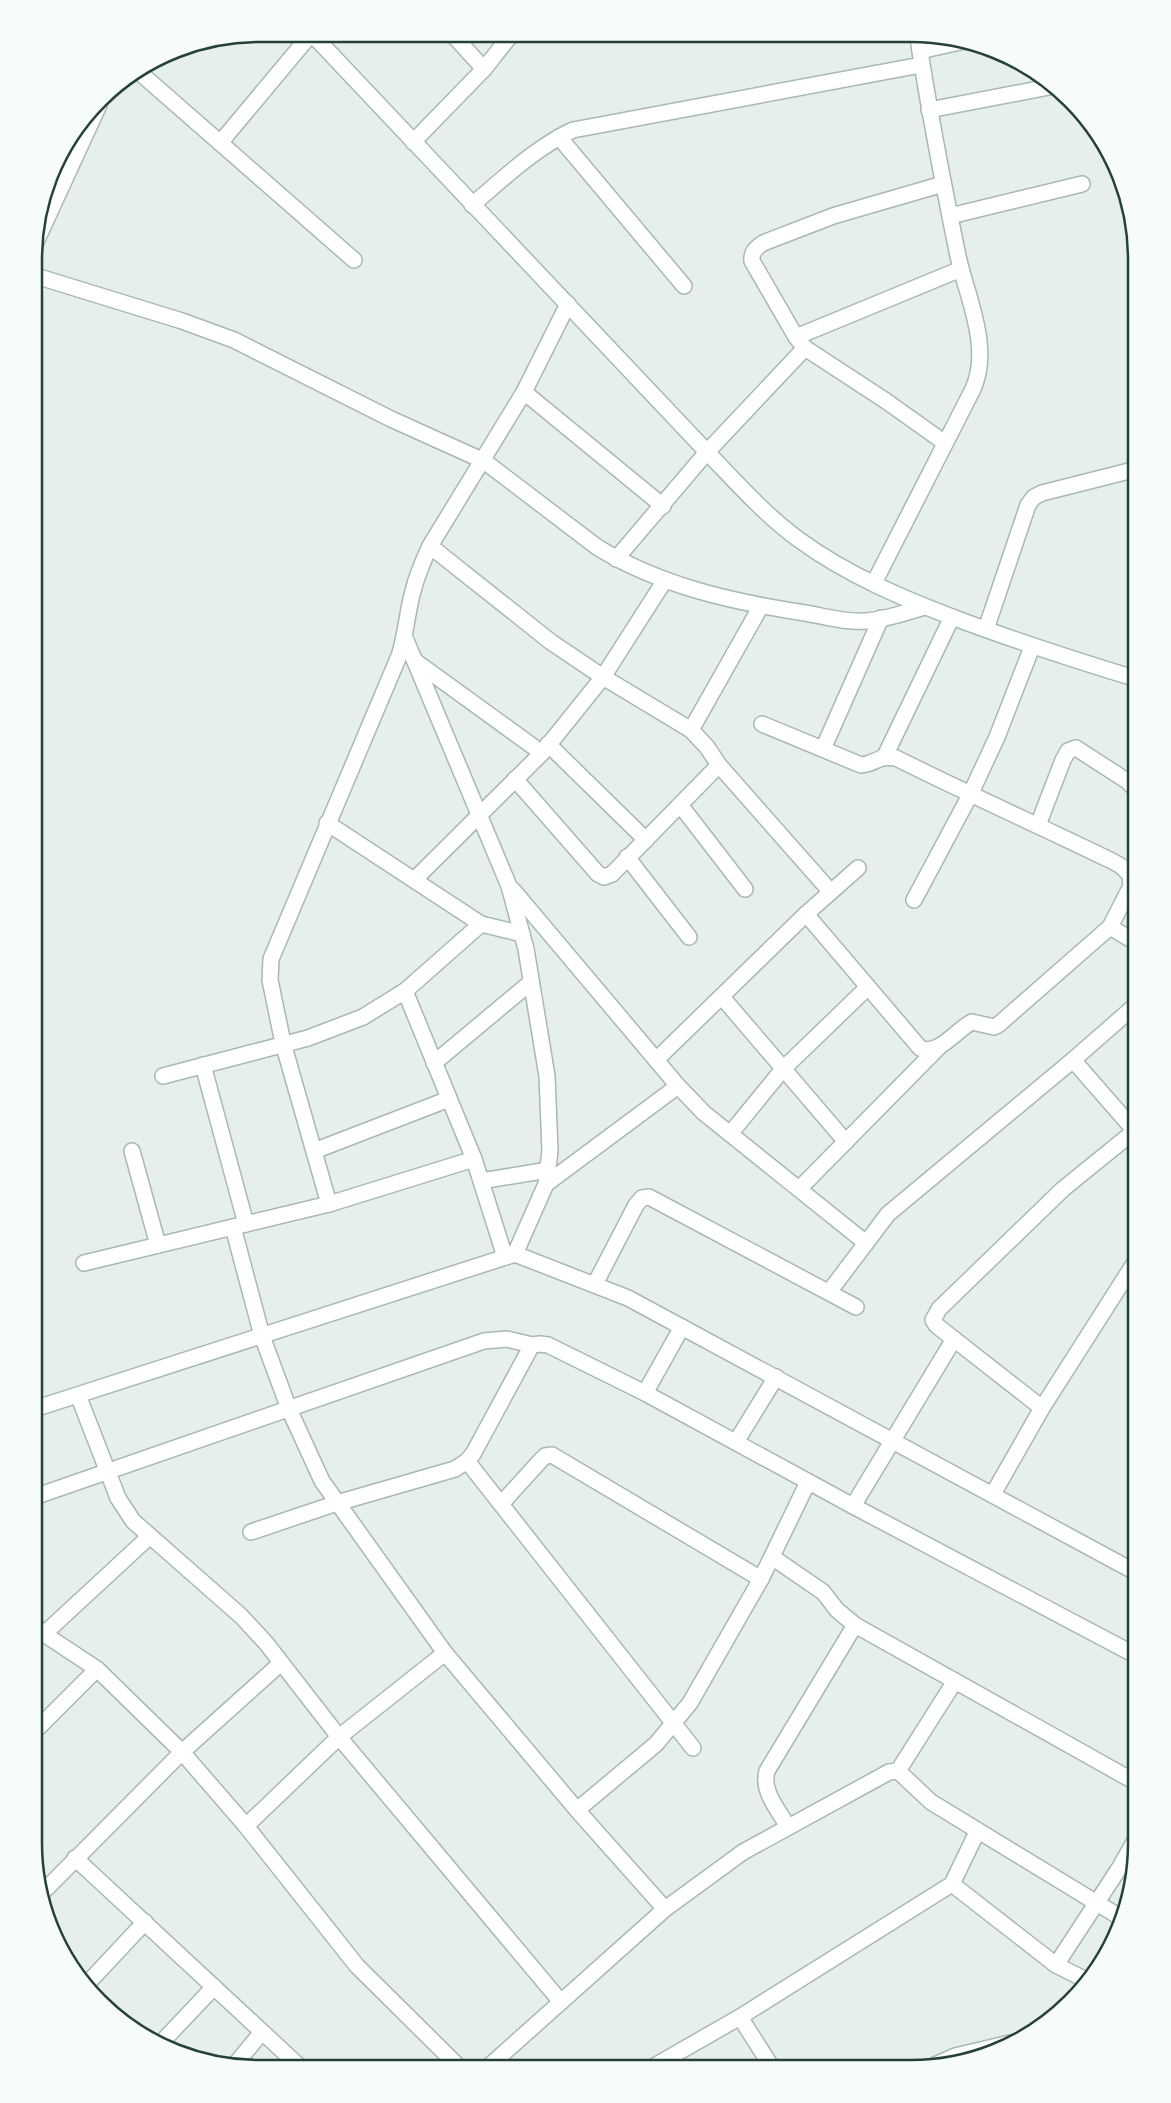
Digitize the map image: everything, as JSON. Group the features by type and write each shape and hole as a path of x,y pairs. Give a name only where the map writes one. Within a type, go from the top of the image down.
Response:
{"street":[{"path":"220,143 304,42"},
{"path":"318,42 770,517 797,538 852,574 925,607 1032,647 1128,676"},
{"path":"459,42 484,69"},
{"path":"412,142 484,69 505,42"},
{"path":"472,205 531,156 559,137 588,126 946,45"},
{"path":"874,583 973,389 978,377 981,361 979,339 961,269 943,184 920,51"},
{"path":"144,76 354,260"},
{"path":"929,110 1045,88"},
{"path":"559,137 684,286"},
{"path":"48,213 77,142"},
{"path":"943,184 833,216 763,243 755,249 752,261 800,343 946,443"},
{"path":"950,216 1082,184"},
{"path":"616,559 800,343 961,269"},
{"path":"42,278 182,321 234,340 391,419 484,461 616,559 665,580 730,600 842,619 865,621 925,607"},
{"path":"329,1204 283,1043 270,980 271,959 327,823 394,671 405,638 413,592 420,566 430,546 484,461 524,392 568,304"},
{"path":"524,392 663,506"},
{"path":"986,630 1028,505 1034,497 1053,490 1128,471"},
{"path":"430,546 552,642 603,678 691,730 707,747 719,765 830,891"},
{"path":"414,880 545,749 603,678 665,580"},
{"path":"691,730 761,606"},
{"path":"885,756 952,617"},
{"path":"823,749 880,618"},
{"path":"405,638 509,886 522,934 547,1076 550,1151 547,1177 510,1256"},
{"path":"914,900 970,795 997,737 1032,647"},
{"path":"415,661 545,749 646,840"},
{"path":"762,724 861,765 885,756 896,758 970,795 1112,861 1128,873"},
{"path":"1038,825 1068,751 1076,748 1128,782"},
{"path":"515,779 598,874 607,877 681,806 719,765"},
{"path":"681,806 745,888"},
{"path":"327,823 481,924 522,934"},
{"path":"627,857 689,937"},
{"path":"656,1060 830,891 858,868"},
{"path":"509,886 678,1086 704,1113 866,1243"},
{"path":"799,1189 939,1047 972,1022 994,1027 998,1025 1110,927 1128,892"},
{"path":"806,914 920,1048 931,1050 939,1047"},
{"path":"163,1076 283,1043 308,1038 364,1017 404,991 481,924"},
{"path":"1110,927 1128,938"},
{"path":"434,1063 531,982"},
{"path":"730,1134 783,1069 868,987"},
{"path":"404,991 474,1159 510,1256"},
{"path":"722,997 846,1142"},
{"path":"829,1292 888,1214 1074,1060 1128,1012"},
{"path":"1074,1060 1128,1121"},
{"path":"203,1065 240,1225 262,1336 289,1409 310,1458 337,1504 445,1653 577,1810 665,1909"},
{"path":"481,1181 547,1177 678,1086"},
{"path":"314,1151 449,1099"},
{"path":"1042,1408 936,1325 933,1320 939,1309 1063,1189 1128,1136"},
{"path":"132,1152 158,1245"},
{"path":"84,1263 329,1204 474,1159"},
{"path":"595,1284 636,1205 642,1198 649,1197 856,1307"},
{"path":"42,1406 510,1256 595,1284 628,1298 1128,1568"},
{"path":"993,1494 1042,1408 1128,1273"},
{"path":"645,1392 682,1327"},
{"path":"853,1506 954,1338"},
{"path":"42,1493 484,1341 507,1340 532,1346 548,1345 645,1392 808,1482 1128,1651"},
{"path":"251,1532 455,1469 467,1462 532,1346"},
{"path":"736,1442 776,1377"},
{"path":"78,1395 118,1498 133,1521 241,1616 266,1643 339,1737 561,2002"},
{"path":"501,1504 545,1456 552,1455 761,1579"},
{"path":"467,1462 693,1748"},
{"path":"577,1810 656,1744 690,1703 761,1579 808,1482"},
{"path":"42,1626 150,1536"},
{"path":"772,1557 822,1592 837,1610 855,1624 1128,1778"},
{"path":"788,1827 765,1788 767,1771 855,1624"},
{"path":"42,1631 97,1669 182,1752 246,1826 357,1966 452,2060"},
{"path":"246,1826 339,1737 445,1653"},
{"path":"47,1887 182,1752 282,1663"},
{"path":"42,1724 97,1669"},
{"path":"496,2060 665,1909 743,1852 882,1775 898,1771 955,1680"},
{"path":"898,1771 931,1802 977,1832 1116,1915"},
{"path":"666,2060 740,2017 952,1884 977,1832"},
{"path":"1056,1965 1128,1852"},
{"path":"75,1858 292,2060"},
{"path":"952,1884 1056,1965 1082,1978"},
{"path":"90,1980 145,1922"},
{"path":"165,2039 214,1987"},
{"path":"740,2017 767,2060"},
{"path":"239,2060 262,2032"},
{"path":"954,2056 971,2052"}]}
